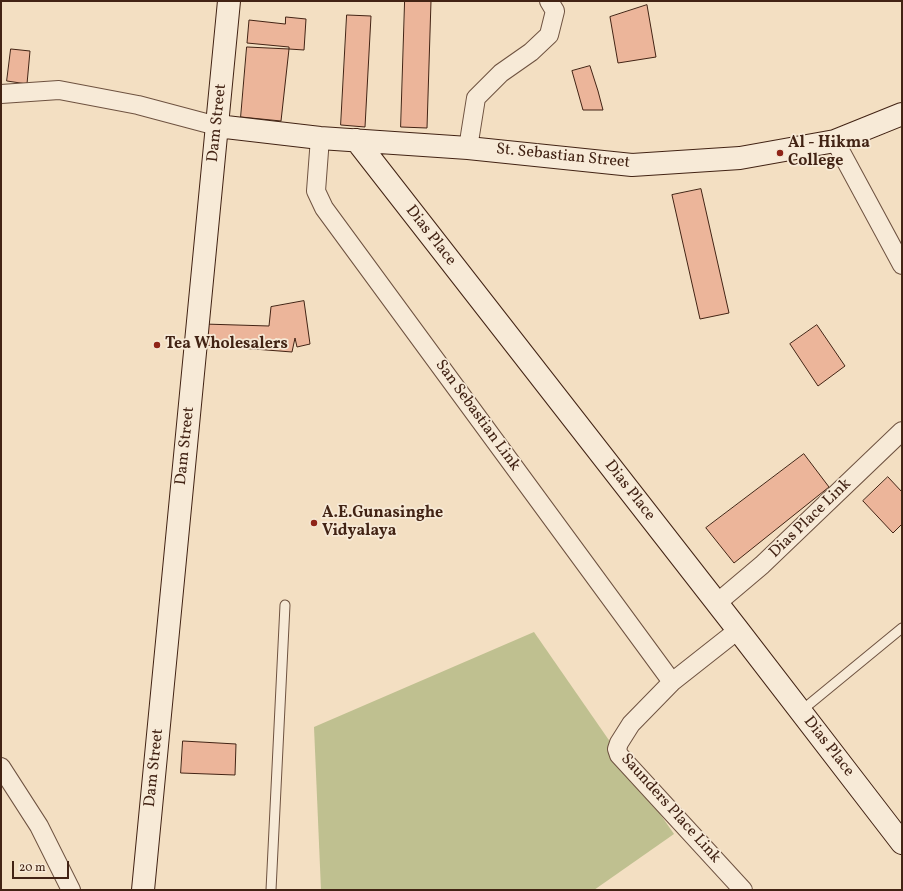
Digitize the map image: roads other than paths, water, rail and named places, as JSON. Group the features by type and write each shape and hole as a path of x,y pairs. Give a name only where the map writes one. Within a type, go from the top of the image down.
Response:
{"street":[{"name":"Dam Street","path":"143,890 229,1"},
{"path":"468,148 476,98 501,72 531,52 549,35 555,11 549,1"},
{"path":"1,94 59,90 138,105 217,126"},
{"name":"St. Sebastian Street","path":"217,126 320,138 468,148 632,165 740,158 835,141 902,114"},
{"name":"San Sebastian Link","path":"320,138 316,191 324,208 672,682"},
{"name":"Dias Place","path":"356,140 738,630 902,844"},
{"path":"835,141 902,265"},
{"name":"Dias Place Link","path":"717,603 762,565 902,431"},
{"name":"Saunders Place Link","path":"738,630 672,682 631,724 617,749 619,755 743,890"},
{"path":"1,767 39,826 71,890"}],"lane":[{"path":"271,890 285,605"},
{"path":"800,712 902,628"}],"place":[{"name":"Al - Hikma College","path":"780,153"},
{"name":"Tea Wholesalers","path":"157,345"},
{"name":"A.E.Gunasinghe Vidyalaya","path":"314,523"}]}
